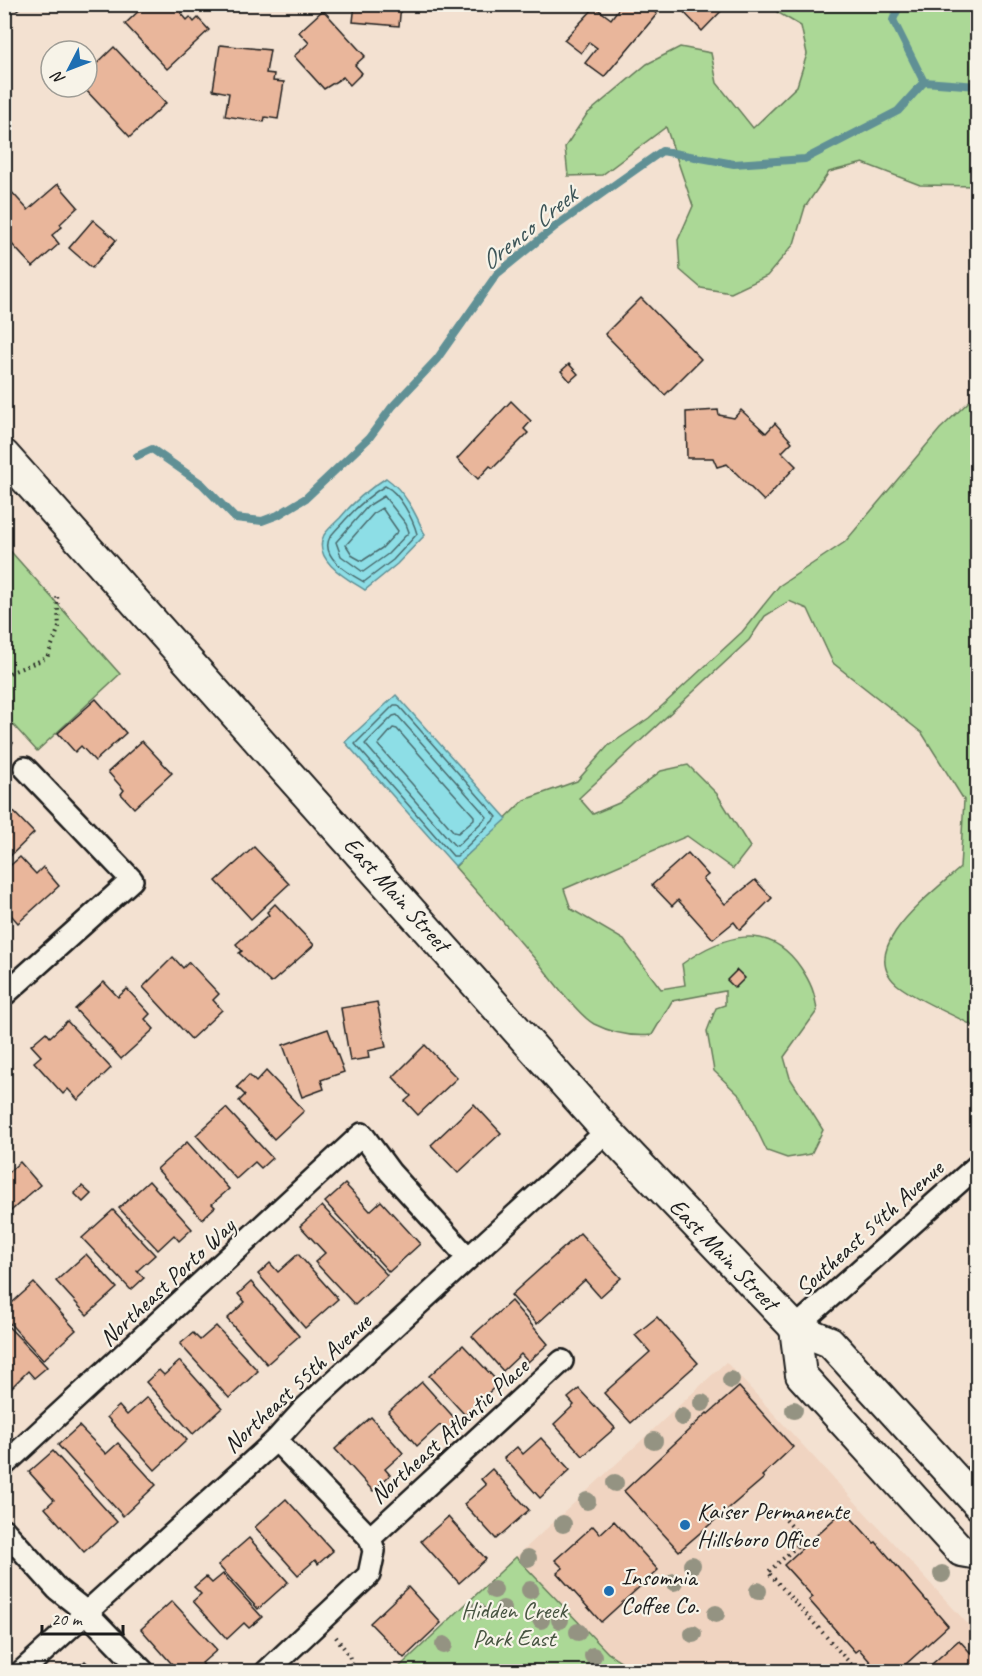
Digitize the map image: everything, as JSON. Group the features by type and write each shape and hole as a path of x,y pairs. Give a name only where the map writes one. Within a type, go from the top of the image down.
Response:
{"main road":[{"name":"East Main Street","path":"4,455 607,1131 795,1328 830,1342 978,1504"},
{"name":"East Main Street","path":"795,1328 801,1374 961,1551 978,1554"}],"street":[{"path":"4,995 132,880 25,768"},
{"name":"Northeast 55th Avenue","path":"21,1671 276,1440 305,1408 607,1131"},
{"name":"Northeast Porto Way","path":"4,1465 362,1134 390,1172 468,1258"},
{"name":"Southeast 54th Avenue","path":"795,1328 978,1165"},
{"name":"Northeast Atlantic Place","path":"370,1538 562,1361"},
{"path":"266,1671 324,1620 369,1575 374,1551 370,1538 276,1440"},
{"path":"4,1530 57,1589 86,1612 144,1671"}],"path":[{"path":"4,675 47,657 59,627 57,595"},
{"path":"786,1520 804,1540 768,1572 858,1671"},
{"path":"324,1620 349,1655 354,1671"}],"shaded area":[{"path":"726,1362 977,1634 977,1671 636,1671 608,1653 516,1557"}],"green space":[{"path":"775,5 977,5 977,186 920,185 863,163 829,172 805,207 794,244 767,276 731,293 701,288 680,270 678,240 693,206 666,127 602,175 568,176 565,147 587,114 647,64 680,47 711,53 717,83 753,128 797,86 807,54 801,26 777,12"},
{"path":"977,394 977,1028 899,986 887,972 885,956 891,939 902,923 917,906 960,868 964,800 922,733 833,663 808,609 789,601 765,616 749,640 579,798 593,814 619,803 661,771 688,765 717,794 750,847 733,869 687,836 564,889 571,909 624,940 661,989 685,985 682,964 697,954 729,940 744,937 760,938 775,943 788,953 801,968 812,988 817,1011 784,1057 790,1078 823,1130 811,1154 787,1158 767,1151 741,1097 714,1071 707,1031 716,1008 725,1005 725,991 672,1001 652,1035 623,1034 594,1024 574,1006 455,867 524,800 577,781 608,746 649,718 742,632 779,586 845,542 940,429"},
{"path":"5,545 120,674 37,751 5,716"},
{"name":"Hidden Creek Park East","path":"516,1557 608,1653 636,1671 395,1671"}],"water":[{"path":"386,478 404,496 425,535 397,564 365,590 342,575 327,561 321,544 324,535 350,506"},
{"path":"396,695 507,819 455,866 345,742"}],"building":[{"path":"12,4 24,4 17,10"},
{"path":"146,4 191,4 181,13 187,20 190,17 194,22 198,18 209,30 167,69 125,24"},
{"path":"355,4 401,4 399,26 353,22"},
{"path":"622,4 645,4 657,14 604,77 585,63 597,48 589,42 581,53 564,40 595,7 611,19"},
{"path":"676,4 728,4 702,31"},
{"path":"323,10 365,56 355,65 362,73 350,85 343,77 324,89 294,56 309,43 299,32"},
{"path":"220,45 270,50 266,73 274,74 273,81 284,82 278,119 265,117 264,122 225,116 229,93 213,90"},
{"path":"114,47 166,103 130,137 94,99 99,99 99,61"},
{"path":"58,184 78,207 60,224 62,227 52,235 59,244 33,267 9,241 4,244 4,193 9,189 28,210"},
{"path":"93,220 116,240 92,268 69,248"},
{"path":"641,298 701,359 665,395 605,334"},
{"path":"569,364 578,374 570,381 561,371"},
{"path":"511,401 531,421 524,429 528,433 493,468 490,466 478,479 457,459"},
{"path":"718,410 719,415 734,418 741,410 766,433 775,423 792,442 782,452 796,466 764,501 727,464 717,467 713,458 687,458 686,412"},
{"path":"96,699 126,733 95,761 81,746 75,752 58,733"},
{"path":"142,741 172,773 134,808 121,794 124,790 108,772"},
{"path":"8,806 34,833 4,862 4,809"},
{"path":"254,847 289,884 251,919 216,881"},
{"path":"688,853 708,875 703,879 725,904 755,880 772,898 740,930 734,922 713,939 678,900 672,906 652,885"},
{"path":"20,857 36,874 43,867 59,886 18,923 4,907 4,871"},
{"path":"275,904 314,945 271,983 239,953 242,951 236,944 269,915 267,912"},
{"path":"173,957 183,968 189,962 219,994 213,1000 222,1010 191,1039 143,987"},
{"path":"737,970 745,978 735,988 727,980"},
{"path":"104,982 118,997 127,989 150,1014 145,1019 154,1029 121,1059 75,1009"},
{"path":"377,1002 386,1047 368,1051 369,1058 350,1061 341,1008"},
{"path":"67,1021 111,1068 78,1100 68,1089 63,1094 34,1062 41,1056 31,1045 46,1032 50,1037"},
{"path":"328,1029 344,1072 321,1080 324,1089 302,1097 283,1045"},
{"path":"425,1045 457,1078 418,1115 405,1101 411,1096 393,1077"},
{"path":"266,1071 304,1111 274,1139 239,1101 245,1095 237,1087 249,1075 256,1082"},
{"path":"474,1104 501,1133 458,1173 431,1145"},
{"path":"226,1108 272,1158 261,1168 255,1162 236,1179 196,1135"},
{"path":"187,1142 229,1189 212,1204 215,1207 202,1219 157,1169"},
{"path":"20,1162 40,1185 4,1217 4,1176"},
{"path":"149,1181 192,1229 179,1241 174,1235 158,1250 119,1208"},
{"path":"345,1184 370,1211 381,1201 420,1244 389,1272 325,1202"},
{"path":"82,1186 91,1194 83,1202 74,1193"},
{"path":"322,1206 387,1275 355,1305 315,1262 325,1253 300,1226"},
{"path":"113,1210 155,1255 137,1271 144,1278 131,1290 82,1238"},
{"path":"580,1233 621,1278 600,1297 585,1280 537,1324 511,1295"},
{"path":"86,1254 117,1288 87,1315 56,1281"},
{"path":"298,1254 338,1299 305,1328 258,1274 270,1263 278,1272"},
{"path":"251,1282 299,1336 267,1364 227,1319 245,1302 238,1294"},
{"path":"34,1283 76,1330 43,1360 4,1317 4,1310"},
{"path":"511,1301 548,1344 528,1362 521,1354 503,1371 472,1336"},
{"path":"657,1317 698,1363 631,1423 604,1393 650,1352 635,1335"},
{"path":"4,1322 47,1367 34,1378 28,1371 10,1389 4,1383"},
{"path":"216,1326 258,1371 229,1398 180,1344 193,1333 200,1340"},
{"path":"463,1345 499,1383 465,1415 429,1376"},
{"path":"180,1361 222,1408 193,1434 146,1382 159,1370 164,1375"},
{"path":"422,1382 458,1422 446,1433 440,1425 417,1446 388,1412"},
{"path":"739,1387 793,1447 762,1476 764,1478 679,1551 624,1491 707,1413"},
{"path":"579,1389 615,1428 583,1456 554,1424 574,1405 568,1398"},
{"path":"147,1397 187,1440 155,1470 107,1417 119,1406 127,1415"},
{"path":"371,1417 403,1453 385,1469 390,1475 373,1491 335,1449"},
{"path":"79,1426 106,1454 118,1443 156,1485 123,1516 58,1445"},
{"path":"541,1438 570,1470 540,1498 504,1458 517,1447 523,1454"},
{"path":"53,1451 117,1522 84,1552 45,1508 54,1500 29,1472"},
{"path":"492,1469 529,1510 496,1539 464,1504 486,1485 481,1479"},
{"path":"286,1499 333,1551 318,1564 315,1560 298,1575 255,1527"},
{"path":"844,1510 874,1543 876,1542 948,1626 897,1672 879,1672 859,1649 855,1652 809,1600 813,1597 784,1565"},
{"path":"448,1517 486,1559 459,1583 421,1541"},
{"path":"614,1521 658,1570 601,1622 557,1573 563,1568 555,1560 593,1526 600,1534"},
{"path":"249,1538 288,1582 258,1609 218,1565"},
{"path":"223,1574 262,1617 249,1628 244,1623 227,1639 193,1601 201,1594 194,1587 206,1577 212,1583"},
{"path":"408,1587 441,1623 404,1658 370,1623"},
{"path":"172,1601 217,1650 202,1663 206,1668 202,1672 179,1672 141,1629"},
{"path":"959,1640 978,1661 978,1672 923,1672"},
{"path":"85,1661 96,1672 74,1672"}],"waterway":[{"path":"900,4 893,20 924,82"},
{"path":"924,82 978,86"},
{"name":"Orenco Creek","path":"137,456 152,449 202,484 235,518 262,521 278,515 306,498 369,438 392,407 437,359 497,274 556,226 662,151 734,164 805,159 898,111 924,82"}],"place":[{"name":"Kaiser Permanente Hillsboro Office","path":"685,1525"},
{"name":"Insomnia Coffee Co.","path":"609,1591"}]}
